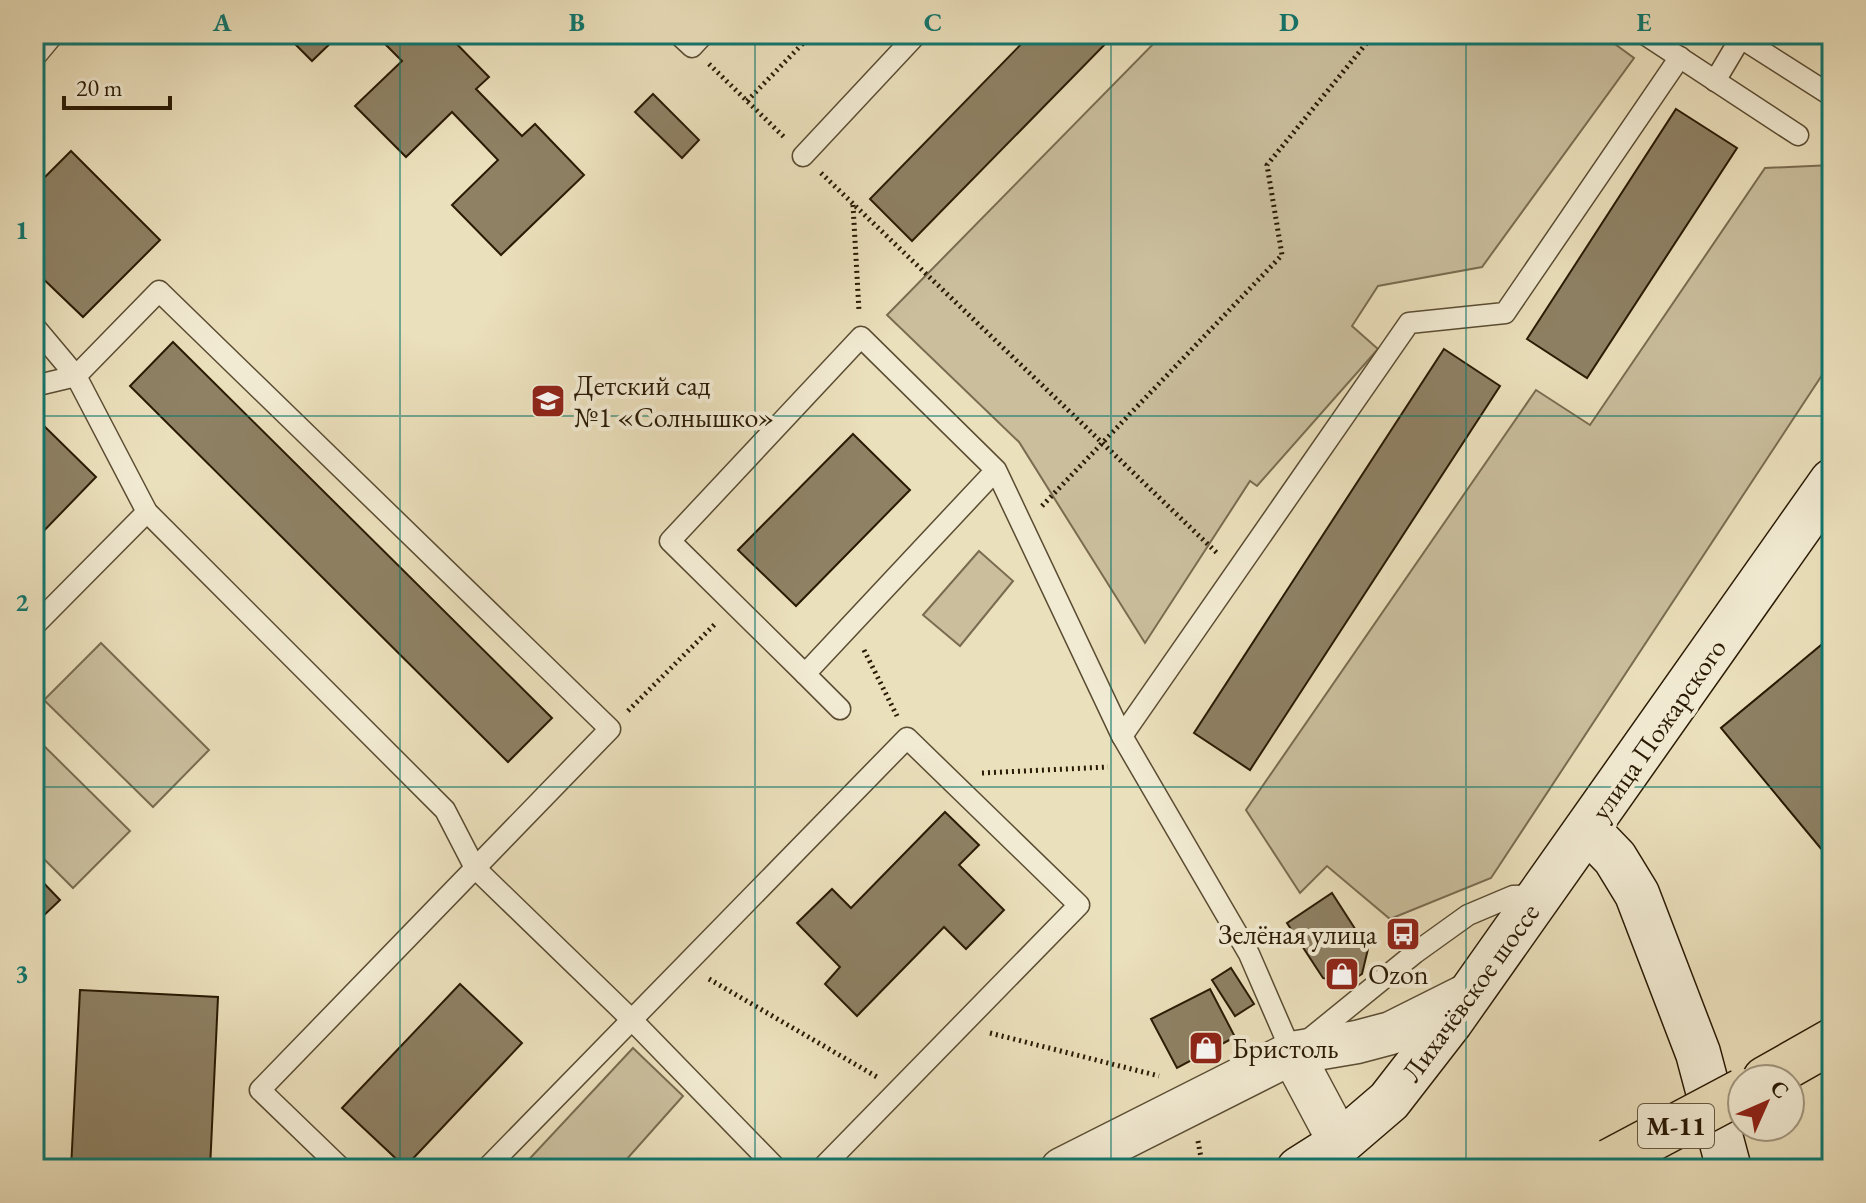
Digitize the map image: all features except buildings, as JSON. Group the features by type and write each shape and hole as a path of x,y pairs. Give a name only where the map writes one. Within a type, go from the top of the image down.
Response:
{"highway":[{"path":"1793,1063 1832,1041"},
{"name":"М-11","path":"1603,1165 1726,1100"}],"street":[{"name":"улица Пожарского","path":"1729,1169 1698,1053 1637,894 1615,858 1588,830 1832,481"},
{"name":"Лихачёвское шоссе","path":"1299,1169 1340,1143 1389,1101 1588,830"},
{"path":"1062,1169 1292,1053 1391,1033 1471,993"},
{"path":"1292,1053 1340,1143"}],"lane":[{"path":"34,58 54,34"},
{"path":"803,156 917,34"},
{"path":"1644,34 1798,135"},
{"path":"1715,81 1742,36 1832,96"},
{"path":"1122,736 1409,323 1505,313 1680,57"},
{"path":"34,386 76,376 159,291 610,729 260,1090 342,1169"},
{"path":"34,326 76,376 147,512 445,810 475,868 632,1020 777,1169"},
{"path":"840,709 670,541 861,337 996,470 1122,736 1249,954 1292,1053 1415,953 1468,915 1513,896 1541,895"},
{"path":"805,674 996,470"},
{"path":"34,626 147,512"},
{"path":"486,1169 907,738 1079,905 821,1169"}],"path":[{"path":"747,101 812,34"},
{"path":"1024,527 1101,442 1282,255 1267,165 1374,34"},
{"path":"691,38 747,101 803,156 1236,572"},
{"path":"853,204 861,337"},
{"path":"610,729 734,604"},
{"path":"851,624 907,738"},
{"path":"945,774 1140,766"},
{"path":"685,965 898,1090"},
{"path":"961,1025 1170,1079"}],"shaded area":[{"path":"1163,34 1601,34 1634,58 1482,267 1378,286 1352,326 1378,349 1257,486 1250,481 1145,643 1019,442 887,315"},
{"path":"1832,165 1832,360 1491,878 1390,919 1327,866 1300,893 1246,810 1536,390 1590,425 1765,168"},
{"path":"979,551 1013,581 960,646 923,615"},
{"path":"101,643 209,750 153,807 44,700"},
{"path":"34,736 130,831 73,888 34,849"},
{"path":"633,1048 683,1096 618,1169 520,1169"}],"place":[{"name":"Детский сад №1 «Солнышко»","path":"548,401"},
{"name":"Зелёная улица","path":"1403,934"},
{"name":"Ozon","path":"1342,974"},
{"name":"Бристоль","path":"1206,1048"}]}
